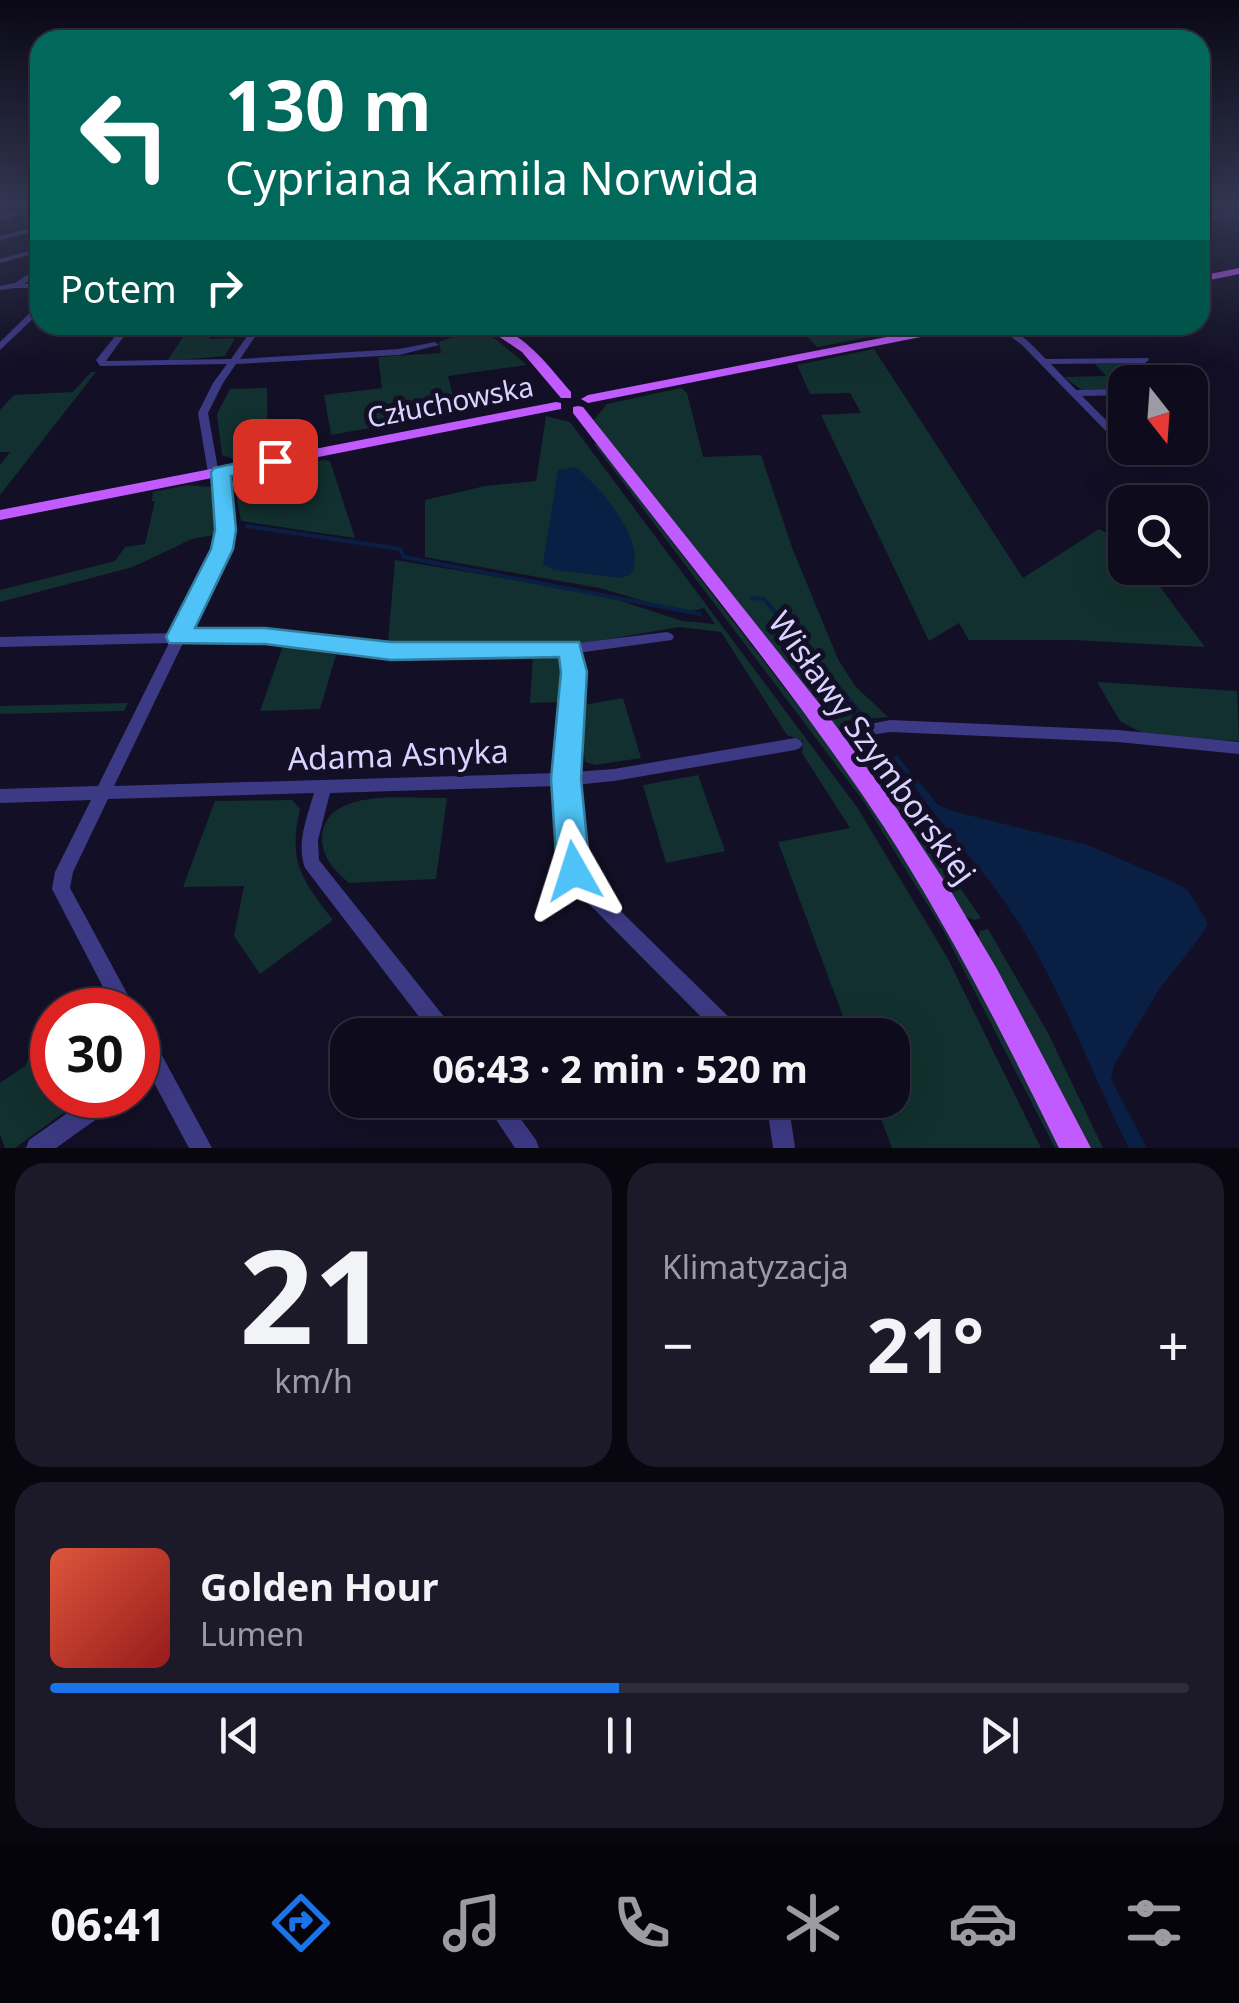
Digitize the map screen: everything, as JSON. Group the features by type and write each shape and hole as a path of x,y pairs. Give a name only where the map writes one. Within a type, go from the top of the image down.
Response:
{"main road":[{"path":"1210,277 1239,271"},
{"name":"Wisławy Szymborskiej","path":"504,335 526,349 572,403 782,671 888,815 959,926 1075,1148"},
{"name":"Człuchowska","path":"0,515 915,335"}],"street":[{"path":"14,286 30,276"},
{"path":"0,288 30,286"},
{"path":"0,347 6,336 30,316"},
{"path":"120,335 100,360 113,366 234,362 399,352 435,345"},
{"path":"114,988 61,889 70,854 222,549 226,530 203,413 252,335"},
{"path":"1011,335 1044,362 1108,428"},
{"path":"1044,362 1146,360"},
{"path":"1074,393 1108,392"},
{"path":"0,642 265,636 391,651 570,648 667,637"},
{"path":"570,648 574,672 566,779 574,871 587,890 716,1018"},
{"path":"865,730 890,726 1099,735 1239,748"},
{"name":"Adama Asnyka","path":"0,796 566,779 614,775 794,744"},
{"path":"324,786 309,840 311,863 433,1018"},
{"path":"160,1090 201,1148"},
{"path":"38,1148 79,1118"},
{"path":"507,1118 528,1148"},
{"path":"780,1118 784,1148"}],"green space":[{"path":"184,335 235,338 225,356 167,361"},
{"path":"458,335 487,335 527,365 448,376 457,412 331,435 324,395 382,388 378,357 441,353 439,342"},
{"path":"806,335 881,335 817,347"},
{"path":"874,349 1023,578 1099,529 1108,534 1108,585 1159,585 1205,647 1073,640 969,640 959,623 929,641 821,415 861,413 850,393 810,394 797,365"},
{"path":"1095,364 1126,365 1108,365 1108,389 1082,390 1064,377 1106,376"},
{"path":"91,372 96,372 0,495 0,465 10,452 0,452 0,410 14,395 73,392"},
{"path":"267,388 268,454 236,460 222,455 217,414 230,389"},
{"path":"681,388 687,393 703,457 761,455 793,550 838,659 855,686 888,717 844,721 981,918 964,916 594,420 607,404"},
{"path":"546,416 570,422 857,807 947,957 1041,1148 892,1148 881,1118 910,1118 910,1018 844,1018 778,842 850,828 802,753 803,741 787,735 721,632 679,627 580,644 388,644 395,560 600,594 682,621 715,624 704,608 685,613 599,588 425,557 425,500 485,486 536,481"},
{"path":"594,444 859,785 934,903 1061,1148 1055,1148 943,930 864,802"},
{"path":"330,461 355,538 241,521 234,483 250,474"},
{"path":"188,485 211,487 214,535 192,539 133,567 0,602 0,590 115,561 125,547 145,544 155,501 153,492"},
{"path":"283,646 336,655 320,709 260,711"},
{"path":"533,655 559,659 565,669 561,702 530,703"},
{"path":"1097,682 1237,691 1239,741 1146,735 1120,721"},
{"path":"623,698 641,758 595,765 585,762 583,747 577,745 583,705"},
{"path":"128,703 124,711 0,714 0,706"},
{"path":"698,775 725,851 666,863 643,785"},
{"path":"447,798 436,879 349,883 326,856 322,836 327,820 338,809 372,799"},
{"path":"292,800 300,809 296,843 300,869 333,920 260,974 234,936 244,886 183,887 215,801"},
{"path":"988,929 1048,1033 1103,1148 1089,1148 978,939 980,931"},
{"path":"30,1056 30,1118 56,1118 15,1148 5,1148 0,1134 0,1083 25,1066"}],"water":[{"path":"575,467 597,487 628,533 635,563 630,575 620,578 554,570 543,564 558,470"},
{"path":"913,779 938,805 952,811 1088,845 1188,890 1208,923 1158,991 1114,1065 1111,1079 1147,1148 1129,1148 1052,982 1022,928 911,782"}],"waterway":[{"path":"247,526 400,549 404,557 700,614"},
{"path":"752,598 764,599 785,624"},
{"path":"783,621 864,718"},
{"path":"896,758 913,779"}],"route":[{"path":"275,461 220,472 226,530 222,549 178,637 265,636 391,651 570,648 574,672 566,779 574,871"}]}
